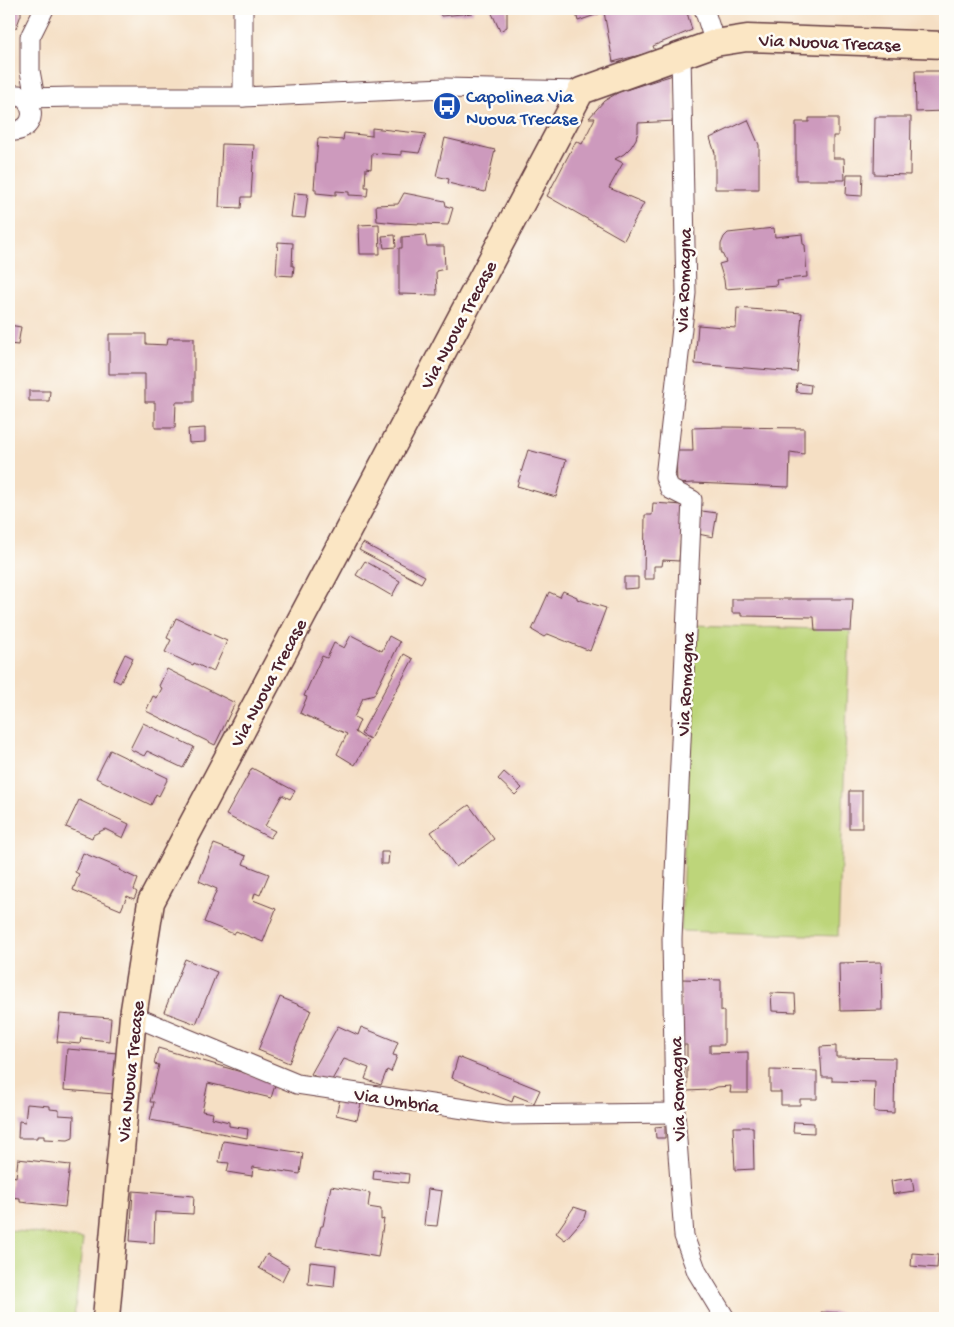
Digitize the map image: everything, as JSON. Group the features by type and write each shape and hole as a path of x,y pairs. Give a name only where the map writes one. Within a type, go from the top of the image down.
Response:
{"street":[{"path":"9,135 23,129 28,125 30,119 31,108 22,97 30,71 30,37 44,9"},
{"path":"243,9 243,97"},
{"path":"704,9 714,43"},
{"name":"Via Nuova Trecase","path":"22,97 243,97 444,88 581,92 714,43 747,38 945,45"},
{"name":"Via Romagna","path":"681,55 686,293 665,477 670,489 692,500 672,939 675,1112 684,1236 697,1272 725,1318"},
{"name":"Via Nuova Trecase","path":"106,1318 132,1016 151,902 581,92"},
{"path":"30,119 74,97"},
{"name":"Via Umbria","path":"132,1016 297,1084 505,1115 675,1112"}],"green space":[{"path":"692,625 850,630 838,936 681,931"},
{"path":"9,1230 83,1239 74,1318 9,1318"}],"building":[{"path":"9,9 21,9 21,15 16,28 9,28"},
{"path":"438,9 474,9 472,13 441,16"},
{"path":"490,9 507,9 507,27 500,31"},
{"path":"575,9 640,9 641,11 647,9 686,9 692,30 653,46 655,51 613,62 604,12 578,21"},
{"path":"915,71 945,71 945,111 916,112"},
{"path":"673,75 675,121 638,123 636,139 631,147 615,159 623,163 609,188 644,203 624,240 547,196 576,141 582,144 595,118 589,118 604,101 619,92"},
{"path":"875,117 911,117 910,175 874,174"},
{"path":"809,118 838,118 838,136 833,136 833,158 844,158 845,180 796,180 796,122 809,122"},
{"path":"748,120 759,145 759,189 715,189 715,153 710,138"},
{"path":"372,128 426,134 419,153 401,151 401,155 372,153 371,169 366,168 365,187 368,187 367,196 349,195 349,192 336,191 336,195 316,193 316,189 314,189 318,138 343,140 344,133 372,136"},
{"path":"445,138 495,150 485,192 448,183 449,179 436,176"},
{"path":"222,144 254,145 251,197 242,197 241,208 219,207"},
{"path":"847,174 863,174 862,196 846,195"},
{"path":"294,193 308,194 305,218 291,217"},
{"path":"404,193 445,201 446,206 453,208 448,225 377,221 376,205 398,204"},
{"path":"379,224 380,254 360,254 359,225"},
{"path":"774,228 775,237 802,234 803,244 805,245 807,277 776,280 777,285 725,289 719,264 726,262 721,251 724,237 728,233"},
{"path":"395,235 396,247 384,248 382,236"},
{"path":"425,235 427,246 444,246 445,269 436,271 437,295 399,294 399,248 402,248 402,237"},
{"path":"278,242 293,243 293,276 276,275"},
{"path":"737,308 802,313 797,372 695,364 698,325 736,328"},
{"path":"9,325 21,327 18,345 9,344"},
{"path":"109,334 146,334 146,344 167,345 168,338 194,338 194,402 176,402 175,428 155,428 155,402 145,402 145,374 109,374"},
{"path":"797,383 811,385 810,393 796,392"},
{"path":"29,391 50,391 49,401 29,401"},
{"path":"205,428 205,442 189,443 188,429"},
{"path":"692,428 804,428 804,454 790,452 789,487 677,484 676,451 693,451"},
{"path":"528,450 566,460 556,497 517,486"},
{"path":"653,503 683,505 679,561 663,560 662,566 654,566 654,579 644,579 645,515 652,515"},
{"path":"702,511 717,513 713,537 698,534"},
{"path":"363,543 425,576 421,583 359,550"},
{"path":"365,561 400,581 392,596 356,575"},
{"path":"624,577 638,577 638,588 624,589"},
{"path":"563,591 577,597 577,599 606,608 590,651 548,634 544,637 532,630 549,592 560,597"},
{"path":"732,599 853,599 851,631 815,631 814,617 741,616 741,613 732,613"},
{"path":"176,618 227,641 213,672 165,652 171,640 167,638"},
{"path":"351,635 382,651 389,636 400,642 374,695 363,698 354,717 360,720 355,732 368,741 355,765 337,754 347,734 300,713 307,697 304,696 322,656 327,658 334,643 344,648"},
{"path":"125,654 133,658 120,683 113,679"},
{"path":"404,654 413,659 370,739 361,734"},
{"path":"167,669 235,703 215,745 146,711 153,696 157,698 162,688 159,686"},
{"path":"143,723 194,747 183,768 147,751 144,756 130,749"},
{"path":"110,750 168,778 159,796 156,794 151,805 96,778"},
{"path":"252,768 295,791 290,799 282,795 265,826 275,831 270,838 226,815"},
{"path":"504,772 522,788 515,795 498,779"},
{"path":"849,791 862,791 862,828 849,828"},
{"path":"79,800 129,824 123,838 105,829 93,835 92,838 66,827"},
{"path":"469,805 494,839 456,867 431,832"},
{"path":"214,844 246,856 243,864 269,874 260,895 255,893 253,900 276,909 263,942 236,931 234,934 204,922 217,889 199,881"},
{"path":"381,852 389,852 388,864 381,864"},
{"path":"83,853 120,868 119,870 138,879 134,890 137,892 134,899 127,896 121,910 73,890 79,874 75,872"},
{"path":"185,959 217,972 196,1024 164,1012"},
{"path":"881,962 882,1010 840,1011 839,963"},
{"path":"681,979 721,980 721,1011 724,1011 724,1045 710,1045 710,1053 748,1052 748,1093 730,1093 731,1086 687,1091 687,1045 680,1045"},
{"path":"771,993 795,994 796,1012 772,1011"},
{"path":"280,997 311,1010 289,1063 258,1050"},
{"path":"60,1014 111,1018 109,1041 81,1038 80,1044 57,1042"},
{"path":"338,1026 358,1035 361,1027 398,1042 393,1055 397,1056 391,1072 387,1070 381,1085 365,1079 369,1068 344,1059 329,1085 311,1074"},
{"path":"836,1046 836,1057 895,1058 894,1113 874,1112 875,1082 832,1081 832,1077 822,1077 820,1047"},
{"path":"158,1048 276,1082 271,1098 208,1083 202,1111 213,1113 212,1118 229,1122 229,1126 248,1129 247,1138 150,1120 154,1102 150,1102 159,1065 154,1064"},
{"path":"67,1049 118,1053 115,1094 64,1090"},
{"path":"458,1057 540,1090 534,1103 514,1095 512,1102 452,1078"},
{"path":"770,1070 817,1071 817,1099 800,1099 800,1105 781,1105 781,1092 770,1092"},
{"path":"340,1098 361,1104 357,1120 336,1115"},
{"path":"27,1104 50,1106 50,1109 59,1110 59,1115 74,1116 73,1138 68,1140 44,1139 44,1136 37,1136 37,1138 18,1138 19,1121 25,1122"},
{"path":"794,1122 814,1123 814,1133 793,1132"},
{"path":"665,1126 665,1138 656,1138 655,1127"},
{"path":"733,1127 753,1127 754,1169 735,1170"},
{"path":"223,1141 303,1153 300,1174 253,1167 252,1176 227,1172 229,1163 219,1162"},
{"path":"18,1159 70,1165 65,1207 20,1202 20,1198 10,1197 12,1176 16,1177"},
{"path":"374,1170 409,1174 408,1183 373,1179"},
{"path":"912,1178 914,1191 893,1194 891,1181"},
{"path":"331,1186 370,1193 368,1207 381,1209 381,1220 384,1219 378,1257 316,1246 321,1226 323,1226"},
{"path":"428,1189 442,1191 437,1226 424,1225"},
{"path":"133,1191 194,1196 193,1214 155,1212 154,1243 130,1241"},
{"path":"574,1207 586,1211 584,1218 565,1240 556,1233"},
{"path":"912,1253 938,1255 937,1268 911,1266"},
{"path":"267,1254 289,1267 282,1281 259,1268"},
{"path":"310,1262 336,1265 334,1287 308,1284"},
{"path":"821,1312 867,1314 867,1318 821,1318"}],"place":[{"name":"Capolinea Via Nuova Trecase","path":"447,106"}]}
